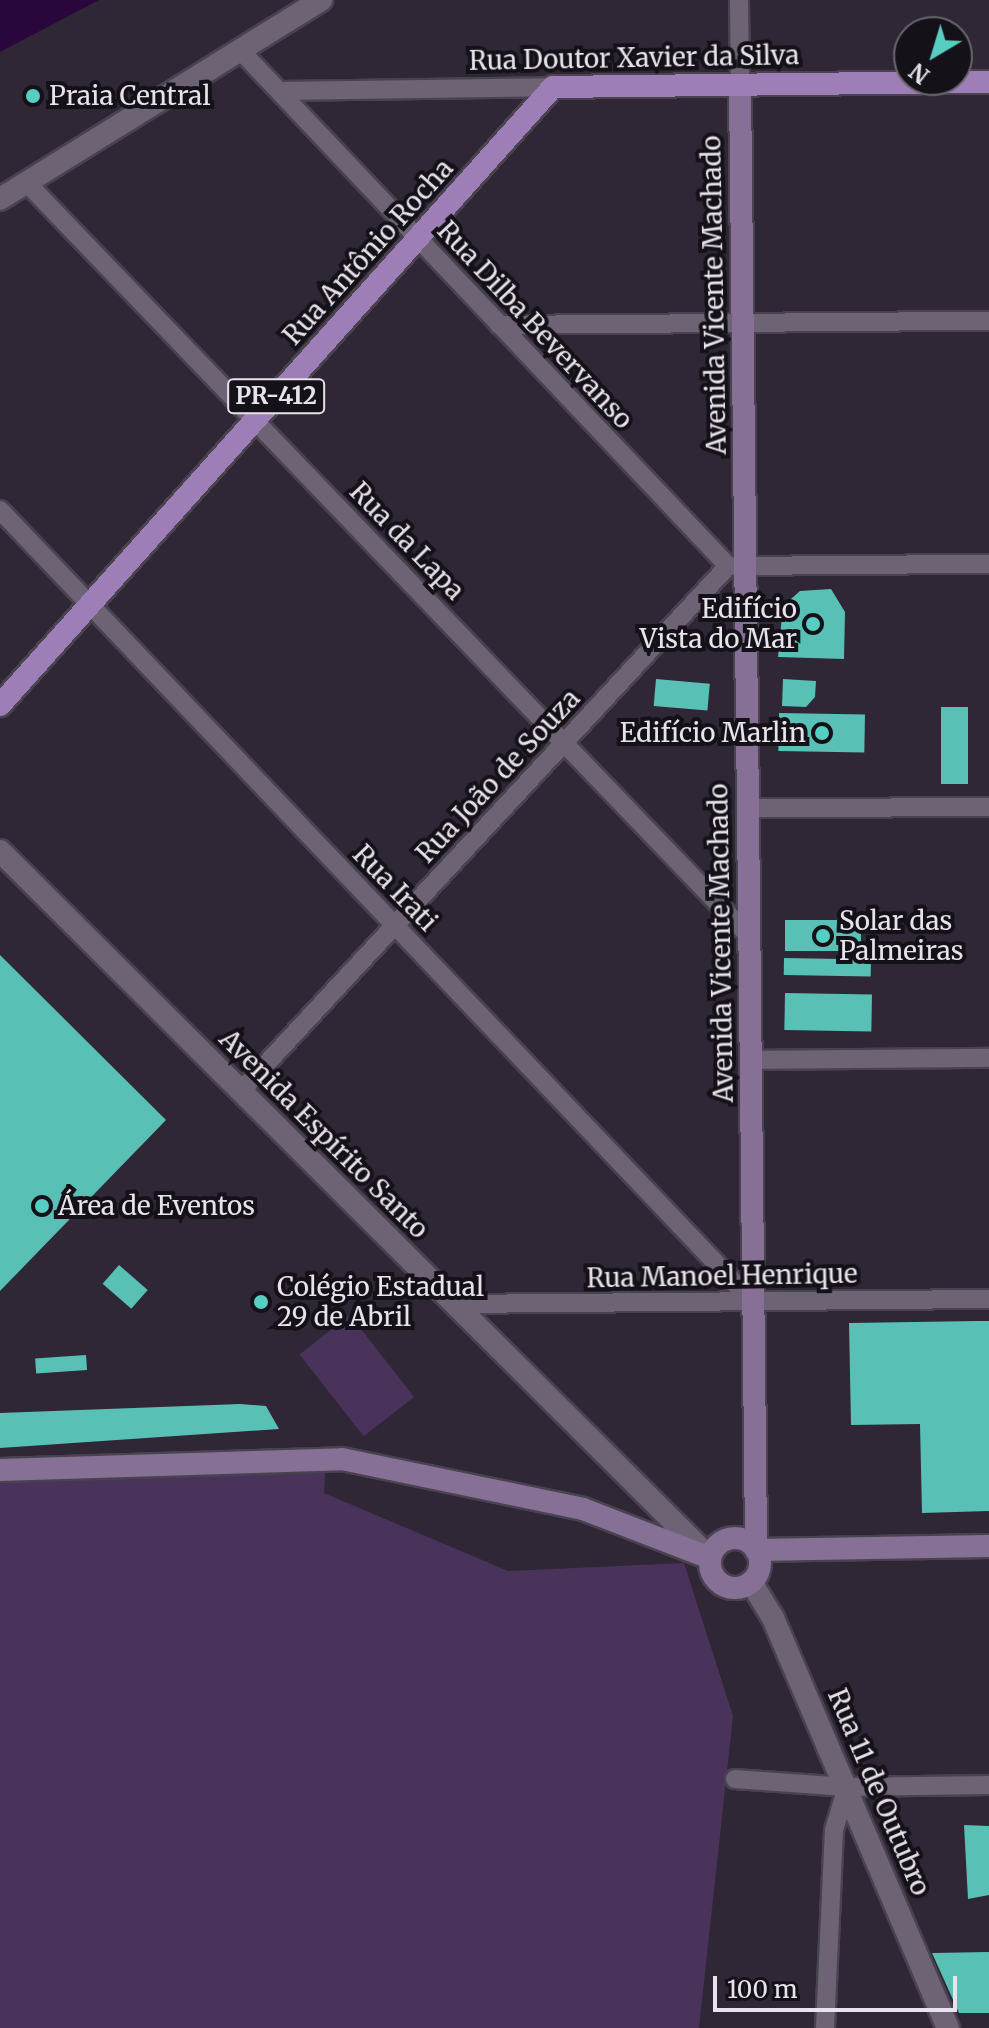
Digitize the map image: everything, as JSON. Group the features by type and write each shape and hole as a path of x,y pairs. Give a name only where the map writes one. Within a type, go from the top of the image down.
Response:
{"main road":[{"name":"Rua Doutor Xavier da Silva","path":"553,87 989,82"},
{"name":"Avenida Vicente Machado","path":"740,85 743,323 736,566 748,808 756,1550"},
{"name":"Rua Antônio Rocha","path":"0,705 553,87"},
{"path":"0,1470 310,1457 379,1463 583,1509 710,1558"},
{"path":"726,1539 743,1539 756,1550 760,1563 751,1582 736,1588 722,1584 712,1573 710,1558 726,1539"},
{"path":"756,1550 989,1546"}],"street":[{"path":"0,199 321,0"},
{"name":"Avenida Vicente Machado","path":"739,0 740,85"},
{"name":"Rua Dilba Bevervanso","path":"239,49 499,325 736,566"},
{"name":"Rua Doutor Xavier da Silva","path":"280,91 553,87"},
{"name":"Rua da Lapa","path":"27,183 749,936"},
{"path":"499,325 989,321"},
{"name":"Rua Irati","path":"0,510 753,1302"},
{"path":"736,566 989,564"},
{"name":"Rua João de Souza","path":"241,1091 564,743 736,566"},
{"path":"748,808 989,807"},
{"name":"Avenida Espírito Santo","path":"0,851 710,1558"},
{"path":"751,1060 989,1058"},
{"name":"Rua Manoel Henrique","path":"455,1304 989,1299"},
{"name":"Rua 11 de Outubro","path":"751,1582 773,1618 948,2028"},
{"path":"735,1779 847,1787 989,1785"},
{"path":"825,2028 834,1830 847,1787"}],"shaded area":[{"path":"0,0 99,0 0,52"},
{"path":"350,1315 414,1397 364,1436 300,1354"},
{"path":"326,1459 324,1493 508,1571 684,1563 733,1716 699,2028 0,2028 0,1478"}],"building":[{"name":"Edifício Vista do Mar","path":"831,589 845,612 844,659 778,657 783,606 800,591"},
{"path":"656,679 710,684 707,711 654,706"},
{"path":"783,679 816,681 815,697 806,707 782,706"},
{"path":"941,707 968,707 968,784 941,784"},
{"name":"Edifício Marlin","path":"779,713 865,715 864,752 778,751"},
{"name":"Solar das Palmeiras","path":"785,920 861,920 861,951 785,951"},
{"name":"Área de Eventos","path":"0,955 166,1120 0,1291"},
{"name":"Solar das Palmeiras","path":"784,958 871,960 871,977 784,975"},
{"path":"785,993 872,995 871,1032 784,1030"},
{"path":"119,1265 148,1290 131,1309 103,1284"},
{"path":"989,1321 989,1511 922,1513 920,1424 851,1425 849,1323"},
{"path":"86,1355 87,1370 36,1374 35,1359"},
{"path":"240,1404 266,1406 279,1429 0,1448 0,1413"},
{"path":"964,1825 989,1826 989,1895 968,1899"},
{"path":"989,1952 989,2013 959,2013 932,1953"}],"place":[{"name":"Praia Central","path":"33,96"},
{"name":"Edifício Vista do Mar","path":"813,624"},
{"name":"Edifício Marlin","path":"822,733"},
{"name":"Solar das Palmeiras","path":"823,936"},
{"name":"Área de Eventos","path":"42,1206"},
{"name":"Colégio Estadual 29 de Abril","path":"261,1302"}]}
